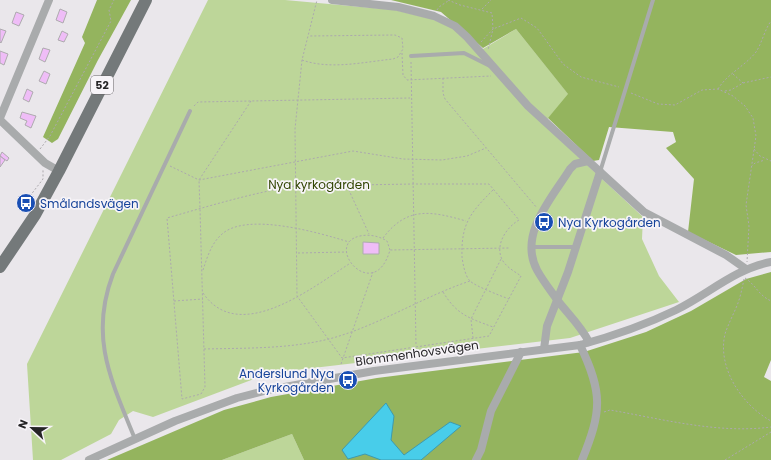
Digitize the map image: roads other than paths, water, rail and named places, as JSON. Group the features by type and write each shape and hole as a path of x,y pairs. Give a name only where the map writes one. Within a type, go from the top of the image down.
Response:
{"main road":[{"name":"52","path":"0,267 35,215 52,169 141,0"},
{"name":"52","path":"0,255 52,169 146,0"}],"street":[{"path":"49,0 0,119 52,169"},
{"path":"332,0 398,7 434,16 455,26 487,59 528,106 644,212 726,255 746,269"},
{"path":"588,161 575,164 570,169 542,213 536,225 531,247 538,271 558,300 582,328 589,342"},
{"path":"544,349 547,326 558,300 600,172"},
{"name":"Blommenhovsvägen","path":"89,460 216,405 268,390 374,371 580,345 643,325 676,310 746,269 771,262"},
{"path":"580,345 594,378 598,414 582,460"},
{"path":"476,460 491,411 521,352"}],"lane":[{"path":"600,172 653,0"},
{"path":"411,56 464,53 498,72"},
{"path":"135,439 110,378 103,351 102,323 104,301 112,274 190,111"},
{"path":"531,247 576,247"}],"water":[{"path":"386,403 394,416 391,440 404,455 450,422 461,426 421,460 381,460 365,454 348,459 342,450"}],"place":[{"name":"Smålandsvägen","path":"26,203"},
{"name":"Nya Kyrkogården","path":"544,222"},
{"name":"Anderslund Nya Kyrkogården","path":"348,380"}],"park label":[{"name":"Nya kyrkogården","path":"319,184"}]}
